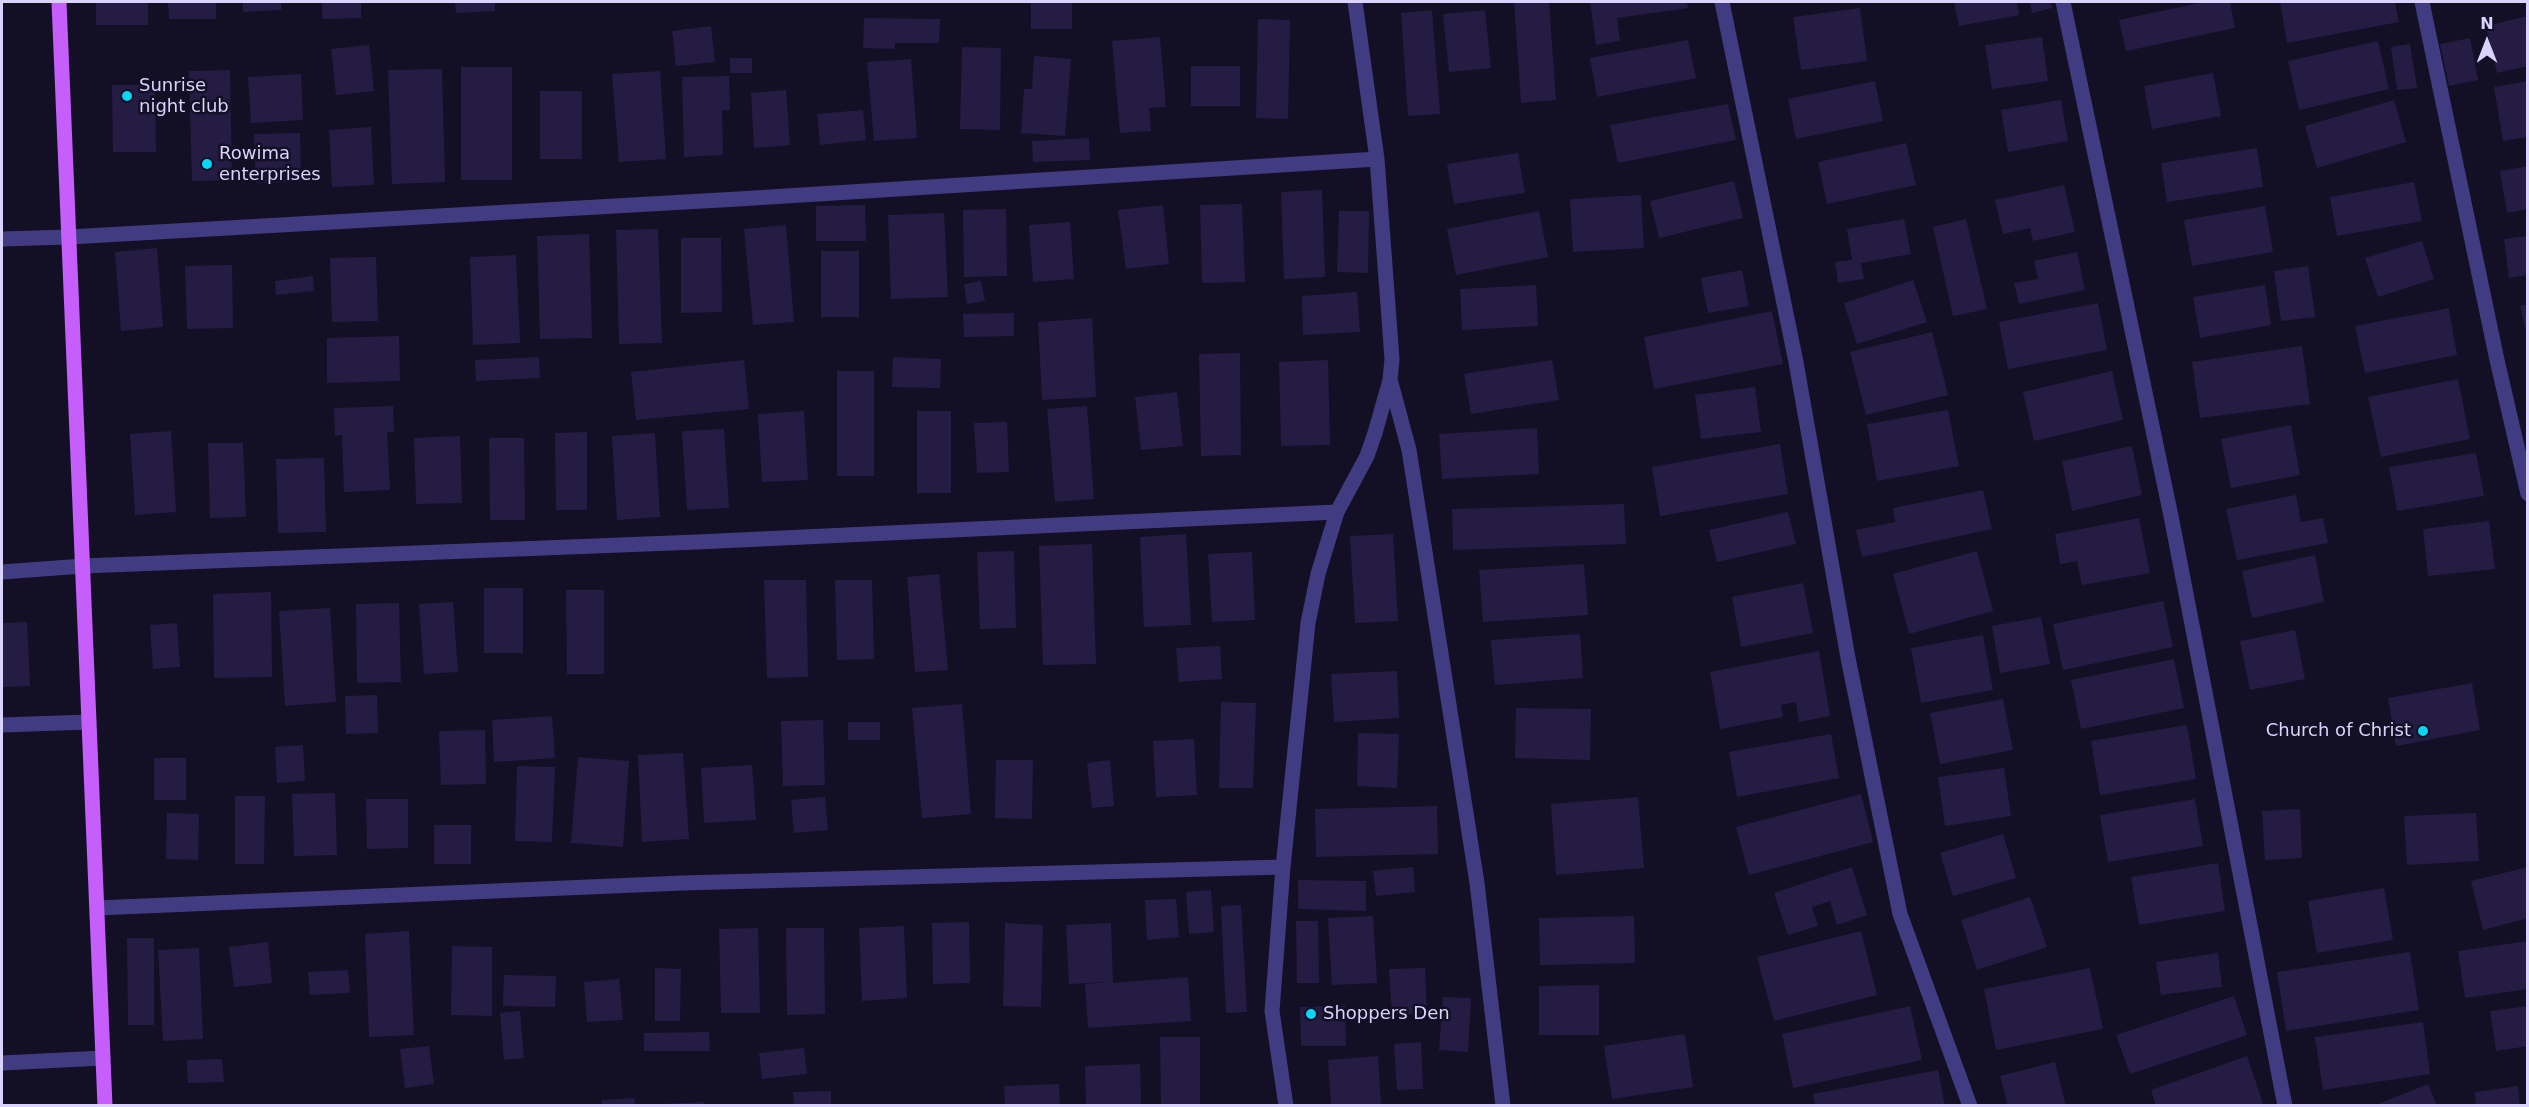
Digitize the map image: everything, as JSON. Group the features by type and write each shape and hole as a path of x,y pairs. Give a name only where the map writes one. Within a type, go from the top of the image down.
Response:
{"main road":[{"path":"59,2 105,1106"}],"street":[{"path":"1286,1106 1272,1011 1283,867 1300,723 1308,623 1318,574 1337,512 1367,456 1390,380 1392,359 1377,159 1355,2"},
{"path":"1722,2 1796,362 1848,658 1900,914 1970,1106"},
{"path":"2063,2 2171,516 2285,1106"},
{"path":"2422,2 2489,326 2528,494"},
{"path":"2,239 69,237 1377,159"},
{"path":"1390,380 1409,450 1477,883 1503,1106"},
{"path":"2,572 83,566 698,542 1337,512"},
{"path":"2,725 89,722"},
{"path":"97,908 682,883 1283,867"},
{"path":"2,1063 103,1058"}],"building":[{"path":"96,2 148,2 148,25 96,25"},
{"path":"168,2 216,2 216,19 169,19"},
{"path":"243,2 281,2 281,10 243,12"},
{"path":"322,2 361,2 361,18 322,19"},
{"path":"455,2 495,2 495,11 456,13"},
{"path":"1031,2 1072,2 1072,29 1031,29"},
{"path":"1514,2 1549,2 1556,100 1521,103"},
{"path":"1590,2 1687,2 1688,8 1617,18 1620,41 1596,45"},
{"path":"1954,2 2017,2 2019,15 1959,26"},
{"path":"2030,2 2051,2 2052,8 2032,13"},
{"path":"2204,2 2230,2 2235,28 2126,51 2119,20"},
{"path":"2280,2 2395,2 2399,22 2287,43"},
{"path":"1860,8 1867,61 1801,70 1793,17"},
{"path":"1432,10 1440,114 1408,116 1401,13"},
{"path":"1485,10 1491,68 1449,72 1443,14"},
{"path":"2528,16 2528,66 2497,73 2486,26"},
{"path":"864,18 940,19 939,43 895,43 895,49 863,48"},
{"path":"1258,19 1290,20 1288,119 1256,118"},
{"path":"711,26 715,62 676,66 672,31"},
{"path":"1160,37 1166,107 1149,108 1151,131 1120,133 1112,41"},
{"path":"2042,37 2048,81 1992,89 1985,45"},
{"path":"2470,38 2478,80 2449,86 2440,44"},
{"path":"1688,40 1696,78 1597,97 1590,58"},
{"path":"2378,41 2389,89 2299,110 2288,61"},
{"path":"2410,44 2417,88 2397,90 2391,47"},
{"path":"369,45 374,91 336,95 331,49"},
{"path":"962,47 1001,48 1000,130 960,129"},
{"path":"1034,56 1071,59 1065,136 1021,133 1024,89 1032,89"},
{"path":"730,58 752,58 752,73 730,73"},
{"path":"911,59 917,138 874,141 867,62"},
{"path":"1191,66 1240,66 1240,106 1191,106"},
{"path":"461,67 512,67 512,180 461,180"},
{"path":"442,69 445,182 392,184 388,70"},
{"path":"230,70 232,180 192,181 189,71"},
{"path":"660,71 666,159 619,162 612,74"},
{"path":"2213,73 2221,116 2152,129 2144,86"},
{"path":"301,74 303,120 251,123 248,77"},
{"path":"729,76 730,110 722,110 723,155 684,157 682,77"},
{"path":"1875,81 1883,121 1796,139 1788,99"},
{"path":"2528,81 2528,137 2503,141 2494,87"},
{"path":"112,85 155,85 156,152 113,152"},
{"path":"786,90 790,145 754,148 751,93"},
{"path":"540,91 582,91 582,159 540,159"},
{"path":"2061,100 2068,141 2008,152 2001,110"},
{"path":"2394,100 2406,142 2317,168 2305,126"},
{"path":"1728,104 1736,140 1618,163 1610,125"},
{"path":"863,110 866,140 820,145 817,114"},
{"path":"371,127 374,185 332,187 329,130"},
{"path":"300,133 301,182 256,183 254,134"},
{"path":"1089,138 1090,160 1033,162 1032,141"},
{"path":"1906,143 1916,185 1827,204 1818,162"},
{"path":"2257,148 2263,187 2167,202 2161,163"},
{"path":"1518,153 1525,193 1454,204 1447,164"},
{"path":"2528,166 2528,209 2507,213 2500,171"},
{"path":"1734,181 1743,218 1659,238 1650,201"},
{"path":"2414,182 2422,221 2337,236 2330,197"},
{"path":"2064,185 2075,232 2033,241 2030,228 2003,234 1995,200"},
{"path":"1322,190 1325,277 1284,279 1281,192"},
{"path":"1641,195 1644,248 1573,252 1570,199"},
{"path":"1242,204 1245,282 1202,283 1200,205"},
{"path":"865,205 866,241 816,241 816,206"},
{"path":"1163,205 1169,264 1126,269 1118,210"},
{"path":"2265,206 2273,252 2192,266 2184,220"},
{"path":"1006,209 1007,276 964,277 963,210"},
{"path":"1339,211 1369,211 1368,273 1337,272"},
{"path":"1539,211 1548,257 1456,275 1447,229"},
{"path":"944,213 948,297 891,299 888,215"},
{"path":"1904,219 1911,254 1861,263 1864,279 1838,283 1835,262 1852,260 1847,229"},
{"path":"1966,219 1987,309 1953,316 1933,227"},
{"path":"1070,222 1074,279 1033,282 1029,225"},
{"path":"786,225 794,322 753,325 744,229"},
{"path":"658,229 662,343 619,344 616,230"},
{"path":"589,234 592,338 540,339 537,236"},
{"path":"2528,236 2528,275 2509,278 2504,239"},
{"path":"681,238 721,238 722,312 681,313"},
{"path":"2422,241 2434,279 2378,297 2365,258"},
{"path":"157,248 163,327 121,331 115,252"},
{"path":"821,251 859,251 859,317 821,317"},
{"path":"2077,252 2085,290 2019,304 2014,283 2038,279 2034,261"},
{"path":"516,255 520,343 473,345 470,257"},
{"path":"376,257 378,321 332,322 330,258"},
{"path":"232,265 233,328 187,329 185,266"},
{"path":"2308,266 2315,317 2281,321 2274,271"},
{"path":"1742,270 1749,306 1708,313 1701,278"},
{"path":"313,276 314,291 276,295 275,281"},
{"path":"1913,280 1927,322 1857,344 1844,303"},
{"path":"981,281 985,301 967,304 964,284"},
{"path":"1536,285 1538,326 1462,330 1460,289"},
{"path":"2265,285 2271,325 2200,338 2193,297"},
{"path":"1357,292 1360,332 1303,335 1302,296"},
{"path":"2098,303 2107,350 2008,369 1999,322"},
{"path":"2528,304 2528,335 2527,335 2520,306"},
{"path":"2449,308 2457,355 2365,373 2355,326"},
{"path":"1772,311 1783,364 1654,389 1644,337"},
{"path":"1014,313 1014,336 964,337 963,314"},
{"path":"1092,318 1096,397 1042,400 1038,322"},
{"path":"1932,332 1948,395 1866,415 1850,352"},
{"path":"399,336 400,381 327,383 327,338"},
{"path":"2302,346 2310,404 2200,418 2192,362"},
{"path":"1240,353 1241,455 1201,456 1199,354"},
{"path":"539,357 540,378 476,381 475,360"},
{"path":"893,357 941,359 940,388 892,387"},
{"path":"744,360 749,409 636,420 631,372"},
{"path":"1328,360 1330,445 1281,446 1279,362"},
{"path":"1552,360 1559,400 1471,414 1464,374"},
{"path":"837,371 874,371 874,476 837,476"},
{"path":"2112,371 2123,420 2034,441 2023,392"},
{"path":"2458,379 2470,439 2381,457 2368,397"},
{"path":"1755,387 1761,432 1701,439 1695,395"},
{"path":"1177,392 1183,446 1141,450 1135,397"},
{"path":"393,406 394,432 387,432 390,490 344,492 342,435 335,436 334,408"},
{"path":"1087,406 1094,499 1055,502 1047,409"},
{"path":"1948,410 1959,466 1877,481 1867,424"},
{"path":"804,411 808,480 762,482 758,414"},
{"path":"917,411 951,411 951,493 917,493"},
{"path":"1007,422 1009,472 977,473 974,423"},
{"path":"2291,425 2300,475 2231,488 2221,439"},
{"path":"1537,428 1539,474 1442,479 1439,434"},
{"path":"724,429 729,508 687,510 682,431"},
{"path":"171,431 176,512 135,515 130,434"},
{"path":"587,432 587,510 556,510 555,433"},
{"path":"655,433 660,517 617,520 612,436"},
{"path":"460,436 462,503 416,504 414,438"},
{"path":"489,438 524,438 525,520 490,520"},
{"path":"208,443 243,443 246,517 210,518"},
{"path":"1780,444 1788,494 1660,516 1652,467"},
{"path":"2132,446 2142,495 2072,511 2062,461"},
{"path":"2476,453 2484,496 2397,511 2389,467"},
{"path":"324,458 326,532 278,533 276,459"},
{"path":"1983,490 1992,529 1862,557 1856,530 1895,522 1893,508"},
{"path":"2296,495 2301,522 2323,518 2328,543 2237,560 2226,509"},
{"path":"1624,504 1626,544 1453,550 1452,509"},
{"path":"1788,512 1796,544 1717,562 1709,530"},
{"path":"2139,518 2150,573 2082,585 2077,561 2060,564 2055,534"},
{"path":"2489,521 2495,569 2428,576 2423,529"},
{"path":"1186,534 1191,625 1144,627 1140,537"},
{"path":"1393,534 1398,621 1355,623 1350,536"},
{"path":"1092,544 1096,664 1043,665 1039,546"},
{"path":"1014,551 1016,628 980,629 977,552"},
{"path":"1977,551 1993,611 1909,634 1893,574"},
{"path":"1252,552 1255,620 1212,622 1208,554"},
{"path":"2315,555 2324,602 2252,618 2242,571"},
{"path":"1584,564 1588,615 1483,622 1479,570"},
{"path":"939,574 948,670 915,672 907,577"},
{"path":"764,580 806,580 808,677 767,678"},
{"path":"835,580 872,580 874,659 837,660"},
{"path":"1803,583 1813,633 1741,647 1732,597"},
{"path":"484,588 523,588 523,653 484,653"},
{"path":"566,590 604,590 604,674 567,674"},
{"path":"271,592 272,677 214,678 213,594"},
{"path":"2163,601 2173,647 2063,670 2053,624"},
{"path":"453,602 458,672 424,674 419,604"},
{"path":"399,603 401,682 357,683 356,604"},
{"path":"330,608 336,702 285,706 279,611"},
{"path":"2041,617 2050,664 2000,673 1992,626"},
{"path":"27,622 30,686 2,687 2,623"},
{"path":"177,623 180,667 153,669 150,625"},
{"path":"2295,630 2305,679 2250,690 2240,641"},
{"path":"1580,634 1583,678 1495,685 1491,640"},
{"path":"1983,635 1993,690 1921,703 1911,648"},
{"path":"1220,646 1222,679 1179,682 1176,648"},
{"path":"1819,651 1830,716 1799,722 1796,702 1781,705 1783,717 1720,729 1710,672"},
{"path":"2174,659 2184,708 2081,729 2071,680"},
{"path":"1397,671 1399,718 1334,722 1331,674"},
{"path":"2472,683 2480,730 2396,746 2388,698"},
{"path":"377,695 378,733 346,734 345,696"},
{"path":"2003,699 2013,750 1940,764 1930,713"},
{"path":"1221,702 1256,703 1253,788 1219,788"},
{"path":"962,704 971,814 922,818 912,708"},
{"path":"1516,708 1591,709 1590,760 1515,758"},
{"path":"552,716 555,758 494,762 492,720"},
{"path":"823,720 825,785 783,786 781,721"},
{"path":"848,722 880,722 880,740 848,740"},
{"path":"2187,725 2196,779 2100,795 2091,741"},
{"path":"485,730 486,784 441,785 439,731"},
{"path":"1358,733 1399,734 1397,788 1357,786"},
{"path":"1831,734 1839,778 1737,797 1729,752"},
{"path":"1194,739 1197,795 1156,797 1153,741"},
{"path":"303,745 305,781 277,783 275,747"},
{"path":"683,753 689,839 642,842 638,755"},
{"path":"578,757 629,761 623,847 571,843"},
{"path":"154,758 186,758 186,800 154,800"},
{"path":"996,760 1033,760 1032,819 995,818"},
{"path":"1110,760 1114,806 1092,808 1087,763"},
{"path":"752,765 756,820 704,823 701,768"},
{"path":"517,766 555,767 552,842 515,841"},
{"path":"2004,768 2011,816 1945,826 1938,777"},
{"path":"335,793 337,855 294,856 292,794"},
{"path":"1861,794 1873,842 1749,875 1736,827"},
{"path":"235,796 265,796 264,864 235,864"},
{"path":"825,797 828,830 794,833 791,800"},
{"path":"1638,797 1644,868 1556,875 1551,804"},
{"path":"366,799 408,799 408,848 367,849"},
{"path":"2195,799 2203,846 2108,862 2100,815"},
{"path":"1437,806 1438,854 1316,857 1315,809"},
{"path":"2300,809 2302,858 2265,860 2262,811"},
{"path":"167,813 199,814 198,860 166,859"},
{"path":"2476,813 2479,861 2407,865 2404,816"},
{"path":"434,825 471,825 471,864 434,864"},
{"path":"2003,834 2016,878 1953,896 1940,853"},
{"path":"2218,863 2225,911 2139,925 2131,877"},
{"path":"1413,867 1415,892 1376,896 1373,871"},
{"path":"1852,867 1867,915 1837,925 1830,901 1812,907 1818,926 1788,935 1774,893"},
{"path":"2528,867 2528,918 2483,930 2471,881"},
{"path":"1298,880 1366,881 1366,911 1298,909"},
{"path":"2384,888 2393,940 2317,953 2308,901"},
{"path":"1211,890 1214,932 1189,934 1186,892"},
{"path":"2030,897 2047,947 1977,970 1961,920"},
{"path":"1176,899 1179,937 1147,940 1145,900"},
{"path":"1241,905 1247,1012 1226,1013 1221,906"},
{"path":"1373,916 1377,983 1332,985 1328,918"},
{"path":"1634,916 1635,963 1540,965 1539,918"},
{"path":"1296,921 1318,921 1319,983 1297,983"},
{"path":"969,922 970,983 933,984 932,923"},
{"path":"1005,923 1043,925 1041,1007 1003,1006"},
{"path":"1111,923 1113,983 1188,977 1191,1021 1088,1028 1085,984 1110,982 1069,984 1066,925"},
{"path":"904,926 907,998 862,1001 859,928"},
{"path":"758,928 760,1013 721,1013 719,929"},
{"path":"786,928 824,928 825,1014 787,1015"},
{"path":"409,931 414,1035 369,1037 365,934"},
{"path":"1861,931 1877,995 1774,1021 1757,957"},
{"path":"127,938 154,938 154,1025 128,1025"},
{"path":"2528,941 2528,989 2465,998 2458,951"},
{"path":"268,942 272,983 234,987 229,947"},
{"path":"452,946 492,947 492,1016 451,1015"},
{"path":"199,948 203,1039 163,1041 158,950"},
{"path":"2410,952 2419,1010 2286,1031 2277,972"},
{"path":"2218,953 2222,987 2161,995 2156,962"},
{"path":"655,968 681,969 680,1021 655,1021"},
{"path":"1425,968 1427,1013 1392,1015 1389,969"},
{"path":"2090,968 2103,1029 1996,1050 1984,989"},
{"path":"348,970 350,993 310,995 308,972"},
{"path":"504,975 556,976 555,1007 503,1006"},
{"path":"619,979 623,1020 587,1022 584,982"},
{"path":"1599,985 1599,1035 1539,1035 1539,986"},
{"path":"2234,996 2247,1035 2130,1074 2116,1035"},
{"path":"1443,997 1471,998 1468,1052 1439,1050"},
{"path":"1345,1006 1346,1046 1301,1046 1300,1007"},
{"path":"1910,1006 1922,1060 1793,1088 1782,1034"},
{"path":"2528,1006 2528,1046 2496,1051 2490,1011"},
{"path":"520,1011 524,1058 504,1060 500,1013"},
{"path":"2423,1022 2430,1074 2323,1090 2315,1037"},
{"path":"709,1032 710,1051 644,1051 644,1033"},
{"path":"1685,1034 1693,1087 1612,1099 1604,1046"},
{"path":"1160,1037 1200,1037 1200,1106 1161,1106"},
{"path":"1421,1042 1423,1089 1397,1090 1394,1044"},
{"path":"429,1046 434,1084 405,1088 400,1049"},
{"path":"804,1048 807,1074 762,1079 759,1053"},
{"path":"1378,1056 1381,1106 1331,1106 1328,1060"},
{"path":"2247,1056 2263,1103 2256,1106 2156,1106 2151,1090"},
{"path":"222,1059 224,1082 188,1083 187,1060"},
{"path":"2055,1062 2066,1106 2008,1106 2000,1076"},
{"path":"1140,1064 1141,1106 1086,1106 1085,1066"},
{"path":"1938,1070 1945,1106 1815,1106 1813,1094"},
{"path":"1059,1084 1060,1106 1005,1106 1004,1086"},
{"path":"2428,1084 2437,1106 2376,1106 2376,1105"},
{"path":"2518,1086 2520,1106 2476,1106 2475,1092"},
{"path":"831,1091 831,1106 794,1106 793,1092"},
{"path":"634,1098 635,1106 602,1106 602,1100"},
{"path":"704,1102 704,1106 662,1106 662,1104"}],"place":[{"name":"Sunrise night club","path":"127,96"},
{"name":"Rowima enterprises","path":"207,164"},
{"name":"Church of Christ","path":"2423,731"},
{"name":"Shoppers Den","path":"1311,1014"}]}
